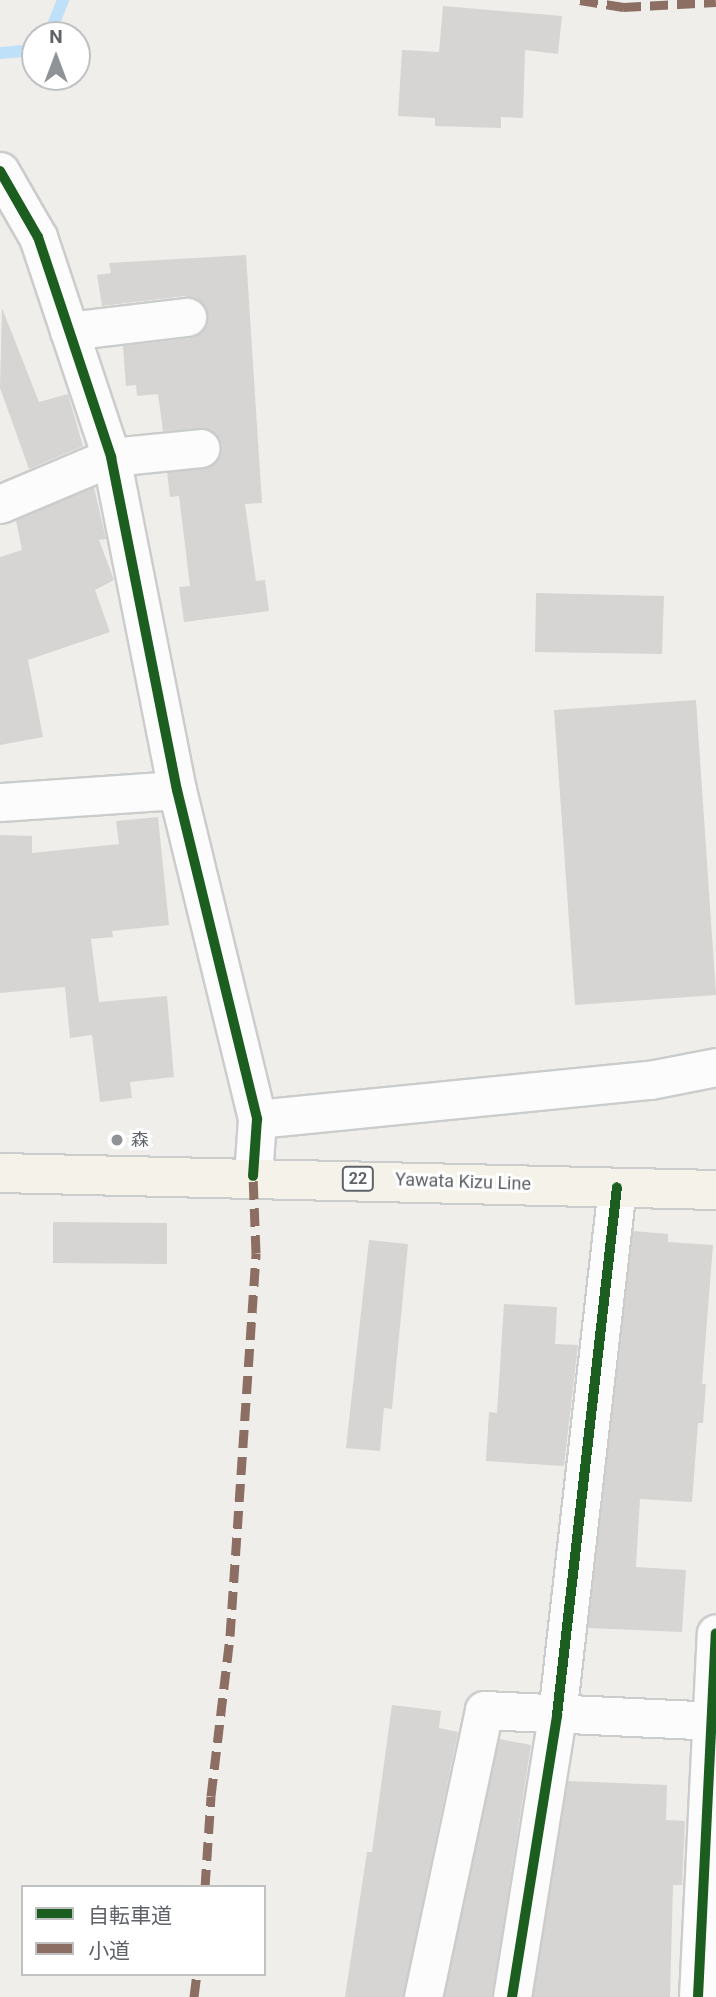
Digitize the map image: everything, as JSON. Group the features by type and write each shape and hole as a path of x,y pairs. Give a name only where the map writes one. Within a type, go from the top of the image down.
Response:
{"main road":[{"name":"Yawata Kizu Line","path":"0,1172 253,1176 716,1190"}],"street":[{"path":"0,171 38,237 111,457 177,790 257,1119 253,1176"},
{"path":"69,331 187,317"},
{"path":"0,504 111,457 201,448"},
{"path":"0,802 177,790"},
{"path":"257,1119 650,1080 716,1067"},
{"path":"512,1997 557,1715 617,1187"},
{"path":"698,1997 716,1633"},
{"path":"423,1997 484,1710 713,1721"}],"building":[{"path":"443,6 562,16 558,54 525,50 523,118 501,117 501,128 435,126 435,118 398,116 402,50 439,52"},
{"path":"246,255 262,503 245,504 256,581 265,580 269,611 184,622 179,587 190,586 179,496 170,497 167,472 213,465 222,445 209,429 163,431 158,394 137,396 136,385 126,386 123,346 190,338 206,326 208,314 203,304 185,296 102,306 97,275 111,273 109,263"},
{"path":"2,308 39,402 68,394 83,446 29,469 0,388"},
{"path":"94,487 106,539 99,540 114,580 95,590 110,632 28,660 43,737 0,745 0,557 22,550 16,520"},
{"path":"536,593 664,596 662,654 535,652"},
{"path":"696,700 716,995 575,1005 554,710"},
{"path":"158,817 169,925 112,931 113,937 91,939 99,1002 167,996 174,1077 130,1082 132,1098 100,1102 92,1035 70,1038 65,987 0,993 0,835 32,836 32,853 119,844 116,821"},
{"path":"53,1222 167,1223 167,1264 53,1263"},
{"path":"633,1231 668,1234 668,1242 713,1245 702,1384 706,1384 703,1423 698,1423 692,1502 640,1499 636,1567 686,1570 682,1632 588,1628"},
{"path":"369,1240 408,1244 392,1409 384,1408 380,1451 346,1448"},
{"path":"504,1304 557,1307 555,1344 578,1345 564,1466 486,1461 489,1412 497,1413"},
{"path":"392,1705 441,1711 439,1728 458,1732 403,1997 345,1997 367,1852 372,1852"},
{"path":"499,1739 531,1745 492,1997 444,1997"},
{"path":"568,1781 667,1785 666,1820 685,1821 682,1885 673,1885 670,1997 533,1997"}],"waterway":[{"path":"55,21 63,0"},
{"path":"0,53 21,51"}],"marked path":[{"path":"580,0 623,7 716,2"},
{"path":"205,1885 211,1796 230,1636 256,1253 253,1176"},
{"path":"194,1997 197,1976"}],"cycle path":[{"path":"0,171 38,237 111,457 177,790 257,1119 253,1176"},
{"path":"512,1997 557,1715 617,1187"},
{"path":"698,1997 716,1633"}],"place":[{"name":"森","path":"117,1140"}]}
